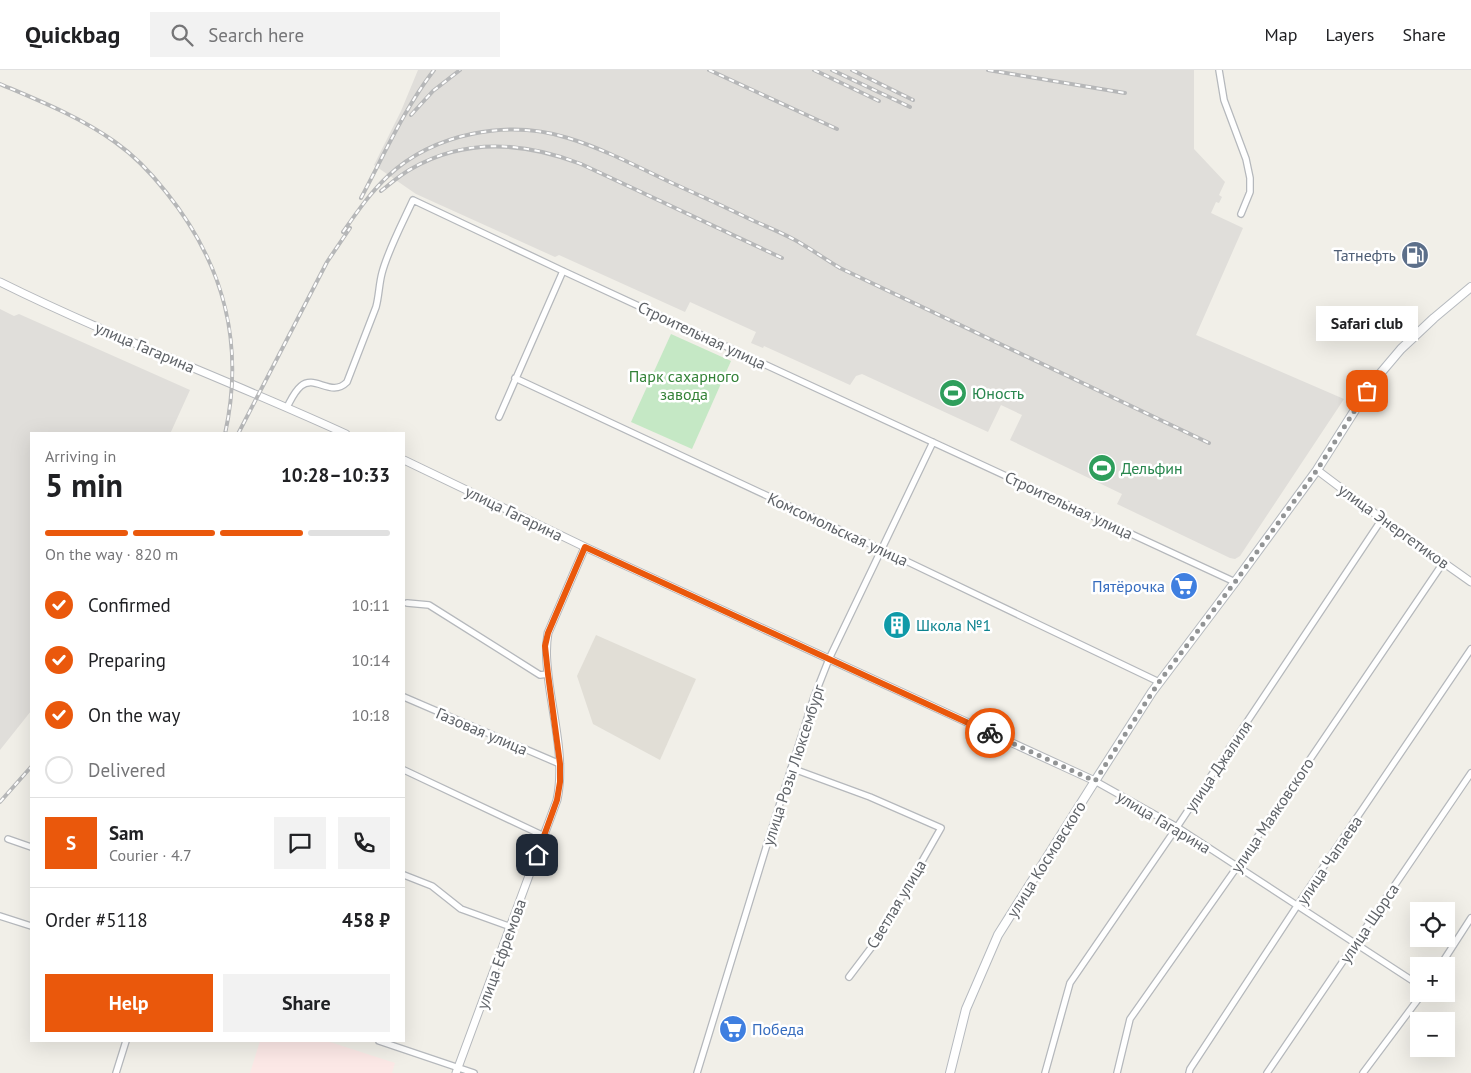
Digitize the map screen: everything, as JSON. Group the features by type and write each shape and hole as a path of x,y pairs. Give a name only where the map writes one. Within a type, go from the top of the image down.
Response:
{"main road":[{"name":"улица Космовского","path":"950,1073 966,1009 998,935 1159,682 1317,470 1378,375 1401,349 1471,287"}],"street":[{"path":"1219,70 1224,100 1246,159 1250,178 1250,192 1241,214"},
{"name":"Строительная улица","path":"287,407 302,384 314,383 337,388 342,387 347,382 376,307 383,271 413,200 1235,582"},
{"path":"499,416 563,271"},
{"name":"улица Гагарина","path":"0,282 166,358 287,407 342,432"},
{"name":"Комсомольская улица","path":"515,378 880,548 1159,682"},
{"name":"улица Розы Люксембург","path":"698,1073 814,697 829,659 880,548 933,442"},
{"name":"улица Гагарина","path":"405,460 585,547 1095,781 1177,827 1410,979"},
{"name":"улица Энергетиков","path":"1317,470 1471,582"},
{"name":"улица Джалиля","path":"1045,1073 1070,983 1177,827 1382,519"},
{"name":"улица Ефремова","path":"457,1070 557,800 560,764 545,646 548,633 585,547"},
{"name":"улица Маяковского","path":"1117,1073 1130,1019 1237,866 1443,563"},
{"path":"407,603 429,605 540,675 548,674"},
{"name":"улица Чапаева","path":"1189,1073 1195,1061 1298,906 1471,649"},
{"name":"Газовая улица","path":"405,697 560,764"},
{"name":"Светлая улица","path":"791,768 870,796 941,828 877,940 849,978"},
{"path":"405,770 544,836"},
{"name":"улица Щорса","path":"1267,1073 1471,773"},
{"path":"8,839 30,847"},
{"path":"405,876 432,886 461,909 510,927"},
{"path":"0,916 30,926"},
{"path":"1446,957 1471,918"},
{"path":"1363,1073 1416,1002"},
{"path":"116,1073 126,1042"},
{"path":"382,1042 457,1070 474,1073"}],"shaded area":[{"path":"418,70 1194,70 1194,149 1225,182 1219,195 1222,197 1219,203 1216,202 1211,213 1243,228 1196,335 1344,399 1240,556 1235,559 1230,558 1117,504 1122,494 1010,440 1022,415 1001,405 988,432 862,374 856,376 850,385 764,346 763,348 751,343 756,332 690,302 685,312 559,255 555,257 416,194 374,165 401,111"},
{"path":"0,309 14,316 19,314 190,390 171,432 30,432 30,712 0,750"},
{"path":"596,635 696,679 660,760 593,724 577,676"},
{"path":"260,1042 330,1042 395,1063 392,1073 250,1073"}],"green space":[{"name":"Парк сахарного завода","path":"671,334 731,361 692,449 631,422"}],"railway":[{"path":"361,198 413,100 434,70"},
{"path":"411,115 433,91 460,70"},
{"path":"709,70 837,129"},
{"path":"814,70 879,101"},
{"path":"832,70 910,107"},
{"path":"852,70 913,100"},
{"path":"988,70 1125,93"},
{"path":"0,84 74,117 115,142 149,172 186,219 202,247 215,276 225,306 230,336 232,368 231,400 225,432"},
{"path":"343,232 381,182 406,161 427,149 449,140 497,130 545,132 595,147 780,232 840,268 1209,443"},
{"path":"381,191 411,169 453,152 495,146 517,147 538,151 581,164 782,258"},
{"path":"239,432 327,262 350,228"},
{"path":"0,802 30,768"}],"way so far":[{"path":"990,733 1095,781 1159,682 1317,470 1367,391"}],"place":[{"name":"Татнефть","path":"1415,255"},
{"name":"Safari club","path":"1367,391"},
{"name":"Юность","path":"953,393"},
{"name":"Дельфин","path":"1102,468"},
{"name":"Пятёрочка","path":"1184,586"},
{"name":"Школа №1","path":"897,625"},
{"name":"Победа","path":"733,1029"}],"route":[{"path":"537,855 557,800 560,782 560,764 545,646 548,633 585,547 990,733"}]}
